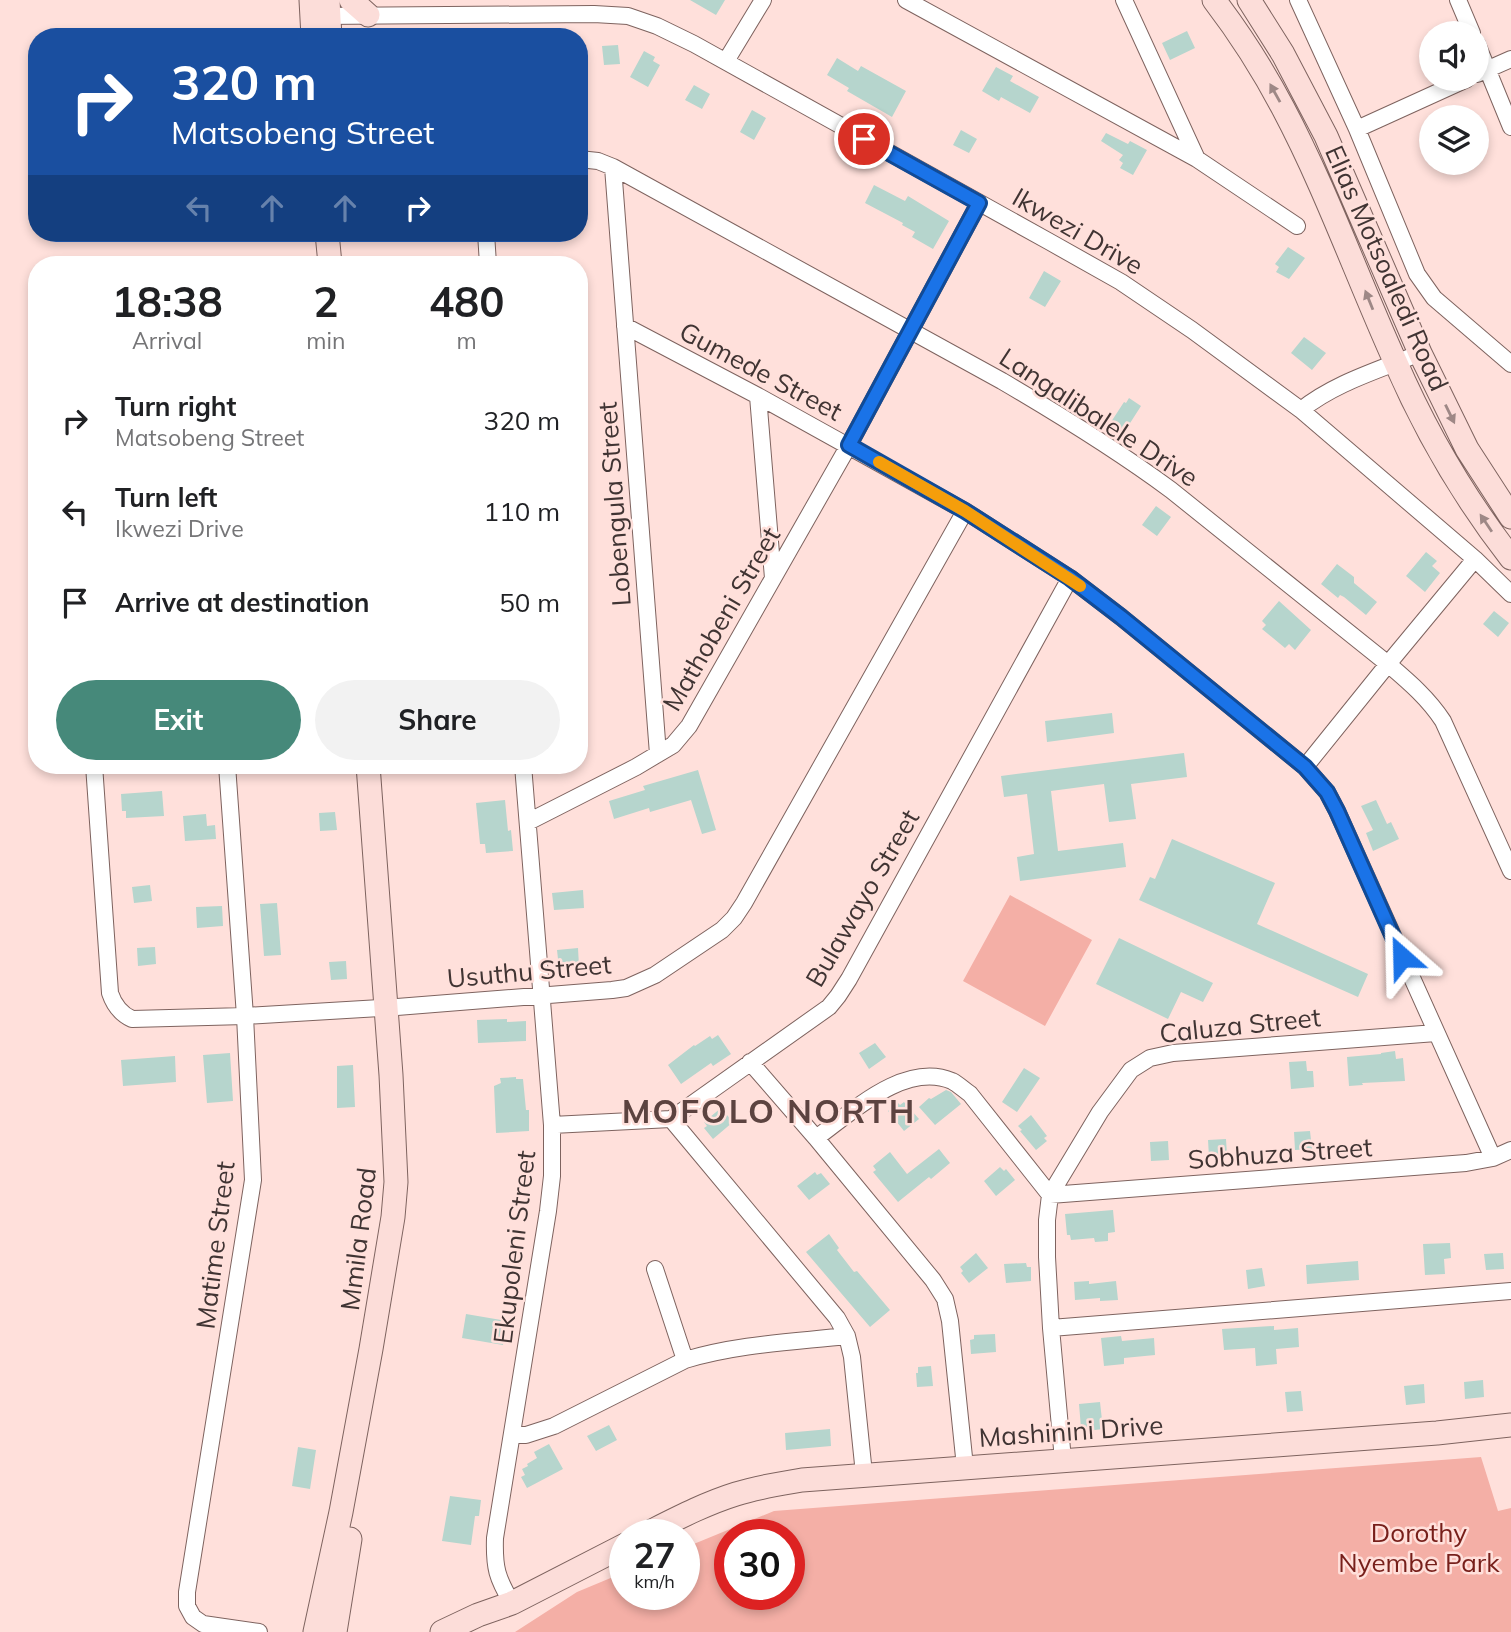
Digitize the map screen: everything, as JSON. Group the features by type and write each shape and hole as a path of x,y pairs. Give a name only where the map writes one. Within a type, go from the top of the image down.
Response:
{"main road":[{"name":"Elias Motsoaledi Road","path":"1214,0 1244,41 1284,108 1339,228 1396,363 1439,449 1511,558"},
{"name":"Elias Motsoaledi Road","path":"1249,0 1283,54 1326,136 1420,353 1467,449 1511,517"},
{"name":"Mmila Road","path":"331,1630 385,1301 406,1197 406,1143 369,774"},
{"name":"Mmila Road","path":"380,774 391,1007"},
{"name":"Mashinini Drive","path":"677,1519 743,1492 802,1480 1511,1426"},
{"path":"469,1632 512,1603 609,1553"},
{"path":"442,1632 512,1603"}],"street":[{"path":"726,61 763,0"},
{"path":"906,0 1197,159 1297,226"},
{"path":"1124,0 1197,159"},
{"path":"1298,0 1423,284 1434,298 1511,364"},
{"path":"1458,0 1467,21"},
{"name":"Ikwezi Drive","path":"321,18 359,7 477,16 628,16 657,26 726,61 1121,282 1301,410 1475,559 1511,594"},
{"path":"1489,69 1511,59"},
{"path":"1489,85 1511,127"},
{"path":"1357,129 1441,91"},
{"name":"Langalibalele Drive","path":"588,160 613,167 1031,397 1137,465 1178,496 1420,691 1443,721 1511,871"},
{"name":"Lobengula Street","path":"613,167 657,754"},
{"name":"Mathobeni Street","path":"528,822 673,745 689,726 849,445 979,203"},
{"name":"Gumede Street","path":"625,326 849,445 965,511 1070,578 1305,767 1327,792 1337,811 1493,1158"},
{"path":"1301,410 1334,388 1420,353"},
{"path":"758,396 774,578"},
{"name":"Usuthu Street","path":"95,774 110,993 121,1012 132,1019 245,1016 391,1007 626,988 655,975 722,930 744,904 965,511"},
{"path":"1305,767 1475,559"},
{"name":"Bulawayo Street","path":"671,1119 820,1014 838,996 1070,578"},
{"name":"Matime Street","path":"228,774 245,1016 253,1160 252,1188 187,1592 187,1606 190,1625 202,1624 259,1632"},
{"name":"Ekupoleni Street","path":"512,1603 497,1576 495,1538 552,1176 552,1125 524,774"},
{"name":"Caluza Street","path":"1063,1460 1051,1328 1047,1232 1050,1195 1100,1112 1131,1070 1150,1058 1173,1053 1436,1033"},
{"path":"751,1062 933,1280 945,1299 950,1321 965,1467"},
{"path":"816,1138 886,1088 905,1080 937,1077 953,1082 970,1094 1050,1195"},
{"path":"552,1125 671,1119 837,1318 847,1336 852,1357 863,1474"},
{"name":"Sobhuza Street","path":"1050,1195 1466,1163 1493,1158 1511,1150"},
{"path":"655,1269 685,1360"},
{"path":"1051,1328 1511,1291"},
{"path":"512,1435 526,1435 554,1426 685,1360 708,1353 847,1336"}],"green space":[{"path":"1010,895 1092,940 1045,1026 963,981"},
{"name":"Dorothy Nyembe Park","path":"1481,1457 1498,1511 1511,1508 1511,1632 515,1632 577,1592 609,1579 609,1610 700,1610 700,1541 714,1536 714,1610 805,1610 805,1519 755,1519 774,1511"}],"building":[{"path":"690,0 725,0 716,15"},
{"path":"1187,31 1195,48 1170,60 1162,43"},
{"path":"618,45 620,64 604,65 602,46"},
{"path":"644,51 655,57 653,61 660,65 648,87 630,77"},
{"path":"837,58 858,71 861,66 906,91 892,117 847,91 849,88 827,75"},
{"path":"996,67 1013,76 1010,81 1039,97 1030,113 1001,97 999,101 982,91"},
{"path":"694,85 710,94 702,109 685,100"},
{"path":"752,110 766,118 754,140 740,132"},
{"path":"961,130 977,139 969,153 953,145"},
{"path":"1106,133 1147,150 1133,175 1120,168 1123,163 1119,160 1123,155 1101,141"},
{"path":"874,185 905,201 908,196 949,221 933,249 912,237 915,232 902,225 903,223 865,203"},
{"path":"1288,247 1305,258 1289,279 1276,272 1279,267 1275,264"},
{"path":"1044,271 1061,281 1045,307 1029,298"},
{"path":"1304,337 1326,353 1312,370 1291,353"},
{"path":"1129,398 1141,406 1125,431 1111,422"},
{"path":"1156,506 1171,517 1157,536 1142,525"},
{"path":"1426,552 1437,561 1432,566 1440,573 1425,592 1406,576"},
{"path":"1337,564 1354,577 1354,583 1377,602 1366,615 1344,597 1340,595 1338,598 1321,584"},
{"path":"1279,601 1311,630 1295,650 1289,644 1285,648 1262,629 1266,625 1262,621"},
{"path":"1494,611 1509,623 1498,637 1483,624"},
{"path":"1112,713 1114,733 1047,742 1045,721"},
{"path":"1184,753 1187,777 1131,784 1136,819 1109,822 1104,784 1051,791 1058,851 1123,843 1126,867 1020,881 1017,857 1034,854 1027,794 1004,797 1001,776"},
{"path":"698,770 716,830 702,834 691,800 650,812 649,808 614,819 609,801 645,790 643,786"},
{"path":"162,791 164,816 126,818 126,811 122,811 121,794"},
{"path":"505,800 513,851 486,853 485,844 480,844 476,803"},
{"path":"1376,800 1387,824 1391,822 1399,839 1373,851 1366,833 1373,830 1361,806"},
{"path":"335,812 337,830 320,831 319,813"},
{"path":"206,814 207,826 215,825 216,839 185,841 183,816"},
{"path":"1172,839 1275,883 1257,924 1368,974 1358,997 1139,900 1150,877 1155,879"},
{"path":"150,885 152,901 134,903 132,887"},
{"path":"583,890 584,908 554,910 552,893"},
{"path":"277,903 281,955 264,956 260,904"},
{"path":"222,906 223,926 197,928 196,907"},
{"path":"1119,938 1213,983 1203,1002 1181,992 1168,1019 1096,984"},
{"path":"155,947 156,964 138,966 137,948"},
{"path":"578,948 579,966 559,968 557,950"},
{"path":"346,961 347,979 331,980 329,962"},
{"path":"507,1019 507,1022 526,1021 526,1041 478,1043 477,1020"},
{"path":"718,1035 731,1054 713,1066 711,1063 681,1084 668,1065 694,1045 710,1036 712,1039"},
{"path":"875,1043 886,1057 869,1069 859,1053"},
{"path":"1395,1051 1396,1059 1403,1058 1405,1081 1349,1086 1347,1057"},
{"path":"230,1053 233,1101 207,1103 203,1055"},
{"path":"175,1056 176,1082 123,1086 121,1060"},
{"path":"1306,1061 1307,1071 1313,1071 1314,1087 1291,1089 1289,1062"},
{"path":"353,1065 355,1107 337,1108 337,1066"},
{"path":"1024,1068 1040,1078 1017,1112 1002,1102"},
{"path":"500,1078 523,1079 526,1110 529,1110 529,1131 496,1133 494,1086 501,1083"},
{"path":"946,1090 961,1104 935,1125 919,1107 929,1098"},
{"path":"904,1102 919,1119 904,1131 888,1111"},
{"path":"721,1108 733,1122 713,1139 704,1128 707,1126 704,1122"},
{"path":"1031,1115 1047,1136 1044,1138 1047,1141 1036,1150 1018,1126"},
{"path":"1310,1131 1312,1149 1295,1150 1294,1132"},
{"path":"1226,1139 1227,1155 1209,1157 1208,1140"},
{"path":"1168,1141 1169,1160 1151,1161 1150,1142"},
{"path":"939,1149 950,1163 898,1202 873,1172 876,1170 873,1166 890,1152 907,1174"},
{"path":"1000,1167 1004,1171 1006,1169 1015,1180 996,1196 984,1181"},
{"path":"815,1172 817,1175 821,1173 830,1184 809,1200 797,1186"},
{"path":"1113,1210 1115,1232 1108,1233 1108,1241 1095,1242 1094,1238 1071,1240 1070,1235 1067,1235 1065,1214"},
{"path":"829,1234 839,1248 837,1250 854,1272 857,1271 890,1310 870,1327 806,1252"},
{"path":"1450,1243 1451,1258 1444,1259 1445,1274 1425,1275 1423,1244"},
{"path":"976,1253 988,1268 969,1283 960,1267"},
{"path":"1503,1253 1504,1269 1486,1270 1484,1254"},
{"path":"1358,1261 1359,1280 1307,1284 1306,1265"},
{"path":"1026,1263 1027,1267 1031,1267 1031,1281 1006,1283 1004,1264"},
{"path":"1262,1268 1265,1286 1248,1289 1246,1270"},
{"path":"1089,1281 1089,1284 1116,1281 1118,1300 1075,1300 1074,1282"},
{"path":"466,1314 507,1321 503,1345 462,1338"},
{"path":"1274,1326 1274,1330 1298,1328 1299,1347 1276,1349 1277,1364 1256,1366 1255,1348 1224,1350 1222,1329"},
{"path":"995,1334 996,1352 971,1354 970,1340 974,1339 974,1335"},
{"path":"1121,1336 1122,1341 1154,1338 1155,1355 1124,1358 1124,1364 1104,1366 1101,1338"},
{"path":"931,1366 933,1386 917,1387 918,1367"},
{"path":"1483,1380 1484,1397 1465,1399 1464,1382"},
{"path":"1424,1384 1425,1403 1406,1405 1404,1386"},
{"path":"1301,1391 1303,1411 1287,1412 1285,1392"},
{"path":"1100,1402 1103,1429 1087,1431 1086,1427 1081,1428 1079,1404"},
{"path":"609,1425 617,1440 596,1451 587,1436"},
{"path":"830,1429 831,1446 786,1450 785,1433"},
{"path":"549,1444 563,1469 527,1488 521,1477 525,1475 522,1469 537,1458 534,1452"},
{"path":"298,1447 316,1450 310,1489 292,1486"},
{"path":"450,1496 481,1500 479,1516 475,1516 471,1545 442,1541"}],"slow traffic":[{"path":"879,462 965,511 1080,586"}],"district":[{"name":"MOFOLO NORTH","path":"769,1110"}],"route":[{"path":"864,139 979,203 849,445 965,511 1070,578 1305,767 1327,792 1337,811 1402,957"}]}
